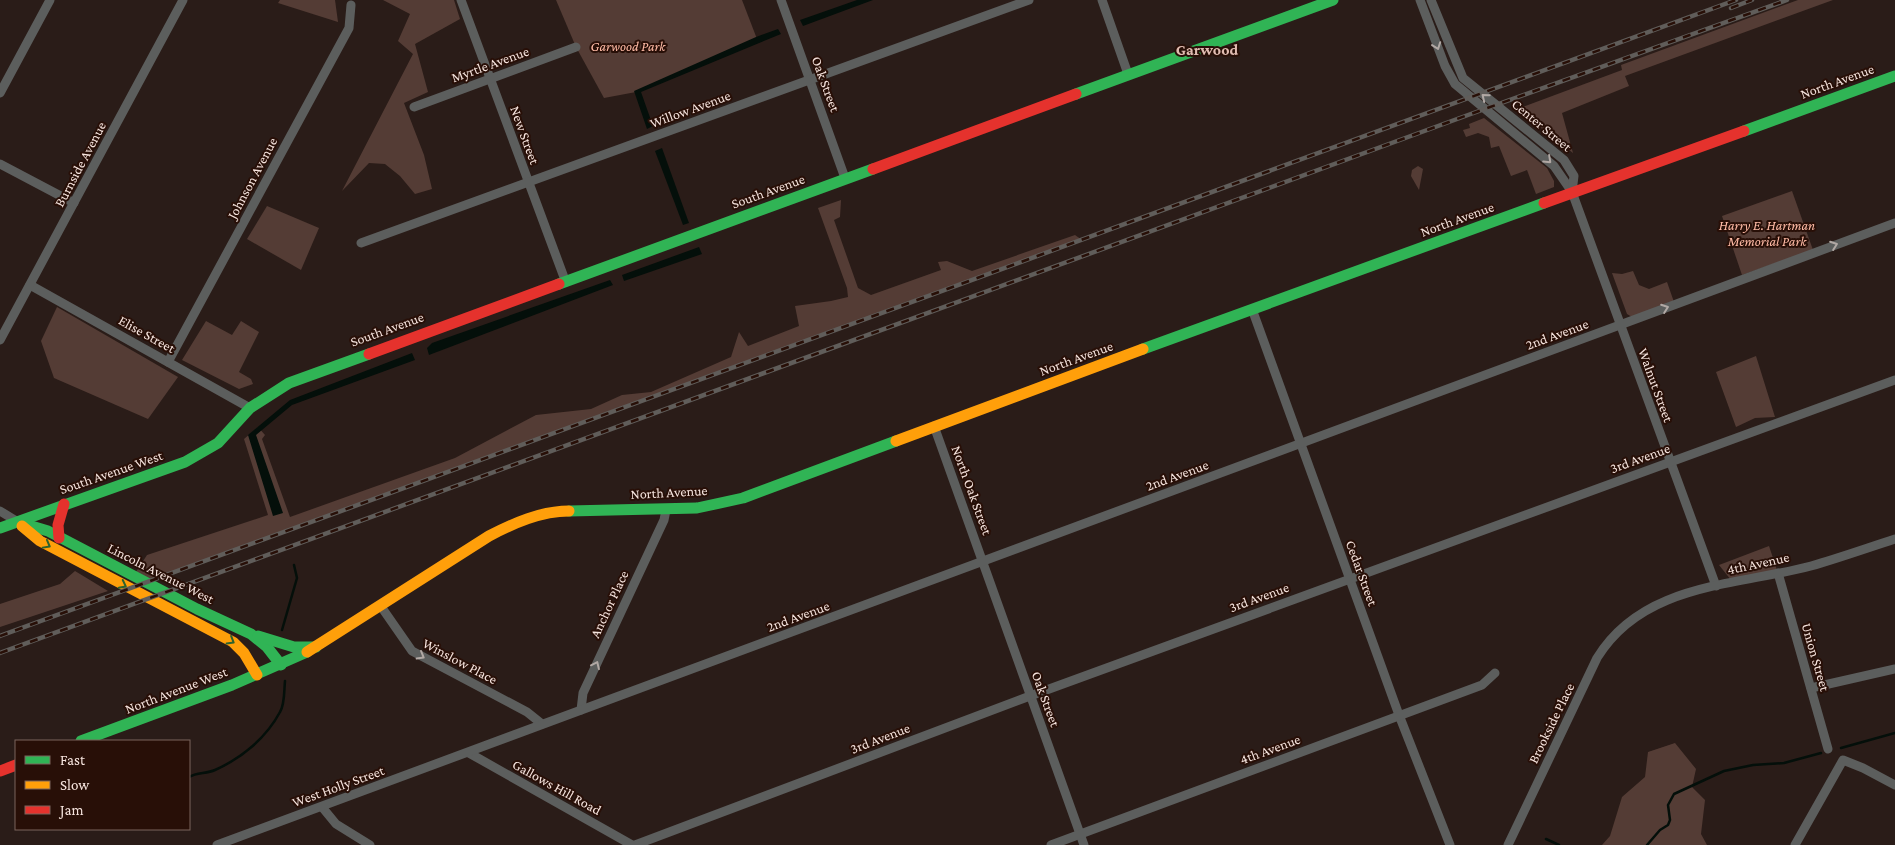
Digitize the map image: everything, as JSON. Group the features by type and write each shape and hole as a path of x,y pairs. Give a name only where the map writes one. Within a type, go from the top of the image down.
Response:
{"main road":[{"name":"South Avenue","path":"226,434 250,408 289,383 565,280 1334,0"},
{"name":"North Avenue","path":"281,665 317,647 489,536 516,522 538,515 579,509 666,510 697,508 743,498 1252,309 1895,76"},
{"name":"South Avenue West","path":"0,528 185,462 206,452 226,434"},
{"path":"59,538 58,525 64,504"},
{"name":"Lincoln Avenue West","path":"18,522 48,531 197,609 251,634 267,647 281,665"},
{"name":"Lincoln Avenue West","path":"18,522 40,541 233,642 244,653 257,675"},
{"path":"251,634 289,646 317,647"},
{"name":"North Avenue West","path":"84,740 281,665"},
{"path":"0,771 15,765"}],"street":[{"path":"0,94 50,0"},
{"name":"Burnside Avenue","path":"0,340 183,0"},
{"name":"New Street","path":"461,0 565,280"},
{"name":"Oak Street","path":"781,0 845,178"},
{"name":"Willow Avenue","path":"361,243 528,184 642,140 1029,0"},
{"path":"1102,0 1128,74"},
{"name":"Center Street","path":"1420,0 1445,66 1455,84 1554,166 1572,192"},
{"name":"Center Street","path":"1431,0 1463,78 1564,160 1574,176 1572,192"},
{"name":"Johnson Avenue","path":"168,362 349,28 351,5"},
{"name":"Myrtle Avenue","path":"414,107 576,47"},
{"path":"0,164 74,204"},
{"name":"Walnut Street","path":"1572,192 1619,325 1716,586"},
{"name":"2nd Avenue","path":"469,753 542,724 1895,223"},
{"name":"Elise Street","path":"30,285 250,408"},
{"name":"Cedar Street","path":"1252,309 1399,715 1450,845"},
{"name":"3rd Avenue","path":"634,845 1030,696 1895,380"},
{"name":"North Oak Street","path":"934,426 983,562"},
{"name":"Anchor Place","path":"581,710 583,693 664,520 666,510"},
{"name":"Lincoln Avenue West","path":"0,511 18,522"},
{"name":"4th Avenue","path":"1630,620 1663,602 1716,586 1811,566 1895,539"},
{"name":"Oak Street","path":"983,562 1084,845"},
{"name":"Union Street","path":"1778,573 1828,749"},
{"name":"Winslow Place","path":"380,605 412,651 527,712 542,724"},
{"name":"Brookside Place","path":"1508,845 1597,658 1612,638 1630,620"},
{"path":"1811,688 1895,669"},
{"name":"4th Avenue","path":"1051,845 1482,685 1495,673"},
{"name":"Gallows Hill Road","path":"469,753 634,845"},
{"name":"West Holly Street","path":"218,845 469,753"},
{"path":"1795,845 1844,760 1895,785"},
{"path":"322,807 336,824 370,845"}],"green space":[{"path":"280,0 335,0 338,22 278,3"},
{"path":"383,0 454,0 460,19 415,44 428,92 404,103 424,155 432,189 415,194 400,176 385,164 369,163 342,191 413,54 398,41 410,14"},
{"name":"Garwood Park","path":"556,0 742,0 757,39 636,92 604,98 576,47"},
{"path":"1798,0 1833,0 1625,76 1629,86 1562,113 1573,153 1517,109 1622,70 1621,65"},
{"path":"1484,118 1547,168 1554,181 1554,187 1536,194 1527,170 1511,176 1499,146 1491,148 1489,137 1478,133 1466,137 1463,130 1470,128 1469,124"},
{"path":"1418,166 1423,169 1419,190 1411,176 1412,170"},
{"name":"Harry E. Hartman Memorial Park","path":"1792,191 1813,250 1742,275 1722,216"},
{"path":"841,200 840,217 834,220 858,288 871,295 941,270 938,262 947,261 972,271 1075,235 1082,240 145,584 134,575 147,555 268,515 244,439 258,427 265,435 262,439 290,517 455,458 536,415 591,409 622,395 651,392 731,357 739,332 748,346 799,326 795,306 848,297 847,288 818,208"},
{"path":"267,206 319,228 301,270 247,239"},
{"path":"1633,271 1639,285 1649,289 1667,282 1674,302 1632,317 1627,314 1612,273 1622,274"},
{"path":"57,307 178,377 148,419 54,378 41,341"},
{"path":"206,321 232,335 241,321 259,332 239,372 251,379 253,384 239,389 182,360"},
{"path":"1756,356 1775,417 1755,418 1736,427 1716,372"},
{"path":"1769,546 1778,573 1731,580 1719,565"},
{"path":"75,571 108,591 0,627 0,604 60,584"},
{"path":"1675,743 1696,769 1692,787 1705,800 1701,834 1707,845 1602,845 1610,836 1622,797 1645,777 1648,752"}],"shaded area":[{"path":"857,0 873,0 803,26 800,20"},
{"path":"778,29 781,34 641,92 653,126 647,129 634,91"},
{"path":"662,148 689,223 683,225 655,151"},
{"path":"699,247 702,254 624,281 622,275"},
{"path":"610,280 613,285 429,355 427,348 432,343"},
{"path":"412,353 415,360 292,405 256,435 283,513 273,516 248,435 290,400"}],"waterway":[{"path":"282,630 297,578 294,565"},
{"path":"190,776 212,771 235,760 260,739 282,709 285,681"},
{"path":"1841,748 1895,733"},
{"path":"1647,845 1660,830 1668,825 1670,820 1668,805 1674,794 1724,771 1753,765 1784,763 1821,753"},
{"path":"1546,839 1559,845"}],"railway":[{"path":"0,636 1736,0"},
{"path":"1731,8 1752,0"},
{"path":"0,653 1787,0"}],"traffic: fast":[{"path":"1076,94 1333,0"},
{"path":"1744,131 1895,76"},
{"path":"559,284 873,169"},
{"path":"1143,349 1544,203"},
{"path":"0,528 185,462 218,443 250,408 289,383 369,354"},
{"path":"569,511 697,508 743,498 896,441"},
{"path":"18,522 48,531 197,609 251,634 267,647 281,665"},
{"path":"258,636 294,647 316,647"},
{"path":"84,740 232,685 307,652"}],"traffic: slow":[{"path":"896,441 1143,349"},
{"path":"307,652 489,536 528,519 548,513 569,511"},
{"path":"22,526 40,541 233,642 244,653 257,675"}],"traffic: jam":[{"path":"873,169 1076,94"},
{"path":"1544,203 1744,131"},
{"path":"369,354 559,284"},
{"path":"59,538 58,525 64,504"},
{"path":"0,771 15,765"}],"district":[{"name":"Garwood","path":"1207,49"}]}
